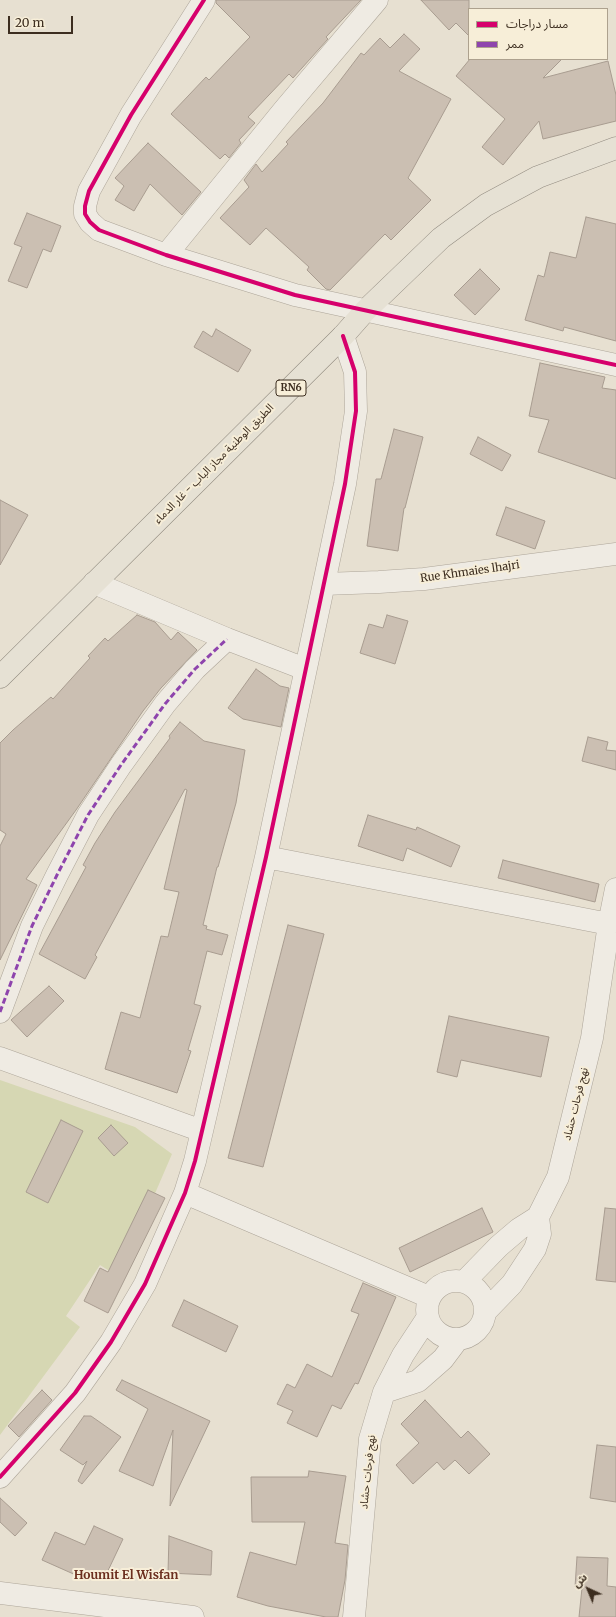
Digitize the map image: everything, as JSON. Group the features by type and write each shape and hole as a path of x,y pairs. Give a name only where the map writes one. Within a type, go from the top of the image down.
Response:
{"main road":[{"name":"الطريق الوطنية مجاز الباب - غار الدماء","path":"0,677 343,336 365,310 441,238 486,205 538,177 616,148"}],"street":[{"path":"204,0 131,115 89,191 85,206 85,214 90,222 99,230 166,255 295,295 616,365"},
{"path":"166,255 284,110 377,0"},
{"path":"0,1477 75,1393 111,1342 145,1284 185,1193 195,1161 266,857 345,484 356,410 354,372 343,336"},
{"name":"Rue Khmaies lhajri","path":"324,584 424,579 616,554"},
{"path":"94,583 305,670"},
{"path":"0,1012 32,926 88,815 121,765 165,704 195,669 227,639"},
{"path":"266,857 609,924"},
{"name":"نهج فرحات حشاد","path":"464,1282 499,1246 538,1217 558,1176 592,1038 609,924 616,889"},
{"path":"0,1058 202,1131"},
{"path":"185,1193 429,1307"},
{"path":"485,1312 512,1284 535,1249 540,1234 538,1217"},
{"path":"454,1281 464,1282 473,1286 480,1293 484,1302 485,1312 482,1322 476,1330 468,1336 458,1339 448,1338 439,1333 432,1326 429,1307 436,1289 444,1283 454,1281"},
{"name":"نهج فرحات حشاد","path":"354,1617 370,1439 384,1392 429,1307"},
{"path":"384,1392 418,1381 443,1359 458,1339"},
{"path":"0,1593 193,1617"}],"green space":[{"path":"0,1080 135,1127 172,1154 119,1277 100,1265 66,1316 80,1327 0,1435"}],"building":[{"path":"216,0 361,0 326,37 328,39 293,78 289,74 248,117 255,123 239,140 241,143 229,158 225,154 220,159 171,114 206,77 209,80 250,37 216,3"},
{"path":"421,0 469,0 468,35 456,23 449,30"},
{"path":"404,34 420,49 399,71 451,99 408,178 431,200 391,240 385,234 330,290 326,289 307,270 309,267 266,228 250,245 220,218 249,187 244,180 256,164 262,172 288,144 286,142 323,103 361,53 364,55 380,38 390,48"},
{"path":"469,60 561,60 543,78 608,61 616,95 616,121 543,139 539,121 503,165 482,147 505,119 456,76"},
{"path":"148,143 201,192 182,215 150,184 134,211 115,200 124,186 115,178"},
{"path":"27,213 61,226 51,252 43,249 27,288 8,281 22,247 14,244"},
{"path":"586,217 616,224 616,341 564,327 563,331 525,320 538,275 544,277 550,252 576,258"},
{"path":"480,269 500,289 475,315 454,295"},
{"path":"216,329 251,350 238,372 194,347 203,331 212,337"},
{"path":"540,363 605,377 602,388 616,390 616,479 538,452 549,420 529,416"},
{"path":"394,429 423,437 404,508 398,551 367,546 376,479 381,479"},
{"path":"478,437 511,455 502,471 470,454"},
{"path":"0,500 28,515 0,565"},
{"path":"506,507 545,521 535,549 496,535"},
{"path":"137,615 155,622 171,640 178,632 197,650 161,688 143,711 76,810 26,879 37,885 0,960 0,846 6,834 0,830 0,743 51,697 53,699 90,658 88,656 105,638 108,641"},
{"path":"387,615 408,621 395,664 360,653 369,624 383,628"},
{"path":"256,669 280,686 289,688 281,727 243,719 228,708"},
{"path":"180,722 204,741 245,750 236,803 217,867 203,925 207,926 206,929 228,935 222,955 207,951 194,1004 201,1006 188,1050 191,1051 177,1093 105,1069 121,1012 140,1018 161,936 168,937 179,892 164,889 187,790 185,789 95,955 97,957 85,979 39,954 86,867 83,865 95,843 115,812 170,738 169,736"},
{"path":"588,737 608,742 606,750 616,751 616,770 582,761"},
{"path":"368,815 416,830 417,827 460,846 451,867 407,848 403,861 358,846"},
{"path":"503,860 599,884 595,902 498,878"},
{"path":"288,925 324,934 263,1167 228,1158"},
{"path":"49,986 64,1001 27,1037 11,1020"},
{"path":"449,1016 549,1037 541,1077 461,1060 457,1077 437,1072"},
{"path":"61,1120 83,1131 48,1203 26,1192"},
{"path":"111,1125 128,1143 114,1156 98,1138"},
{"path":"148,1190 165,1198 108,1313 84,1301 100,1268 108,1272"},
{"path":"482,1208 493,1232 410,1272 399,1248"},
{"path":"605,1208 616,1209 616,1282 596,1280"},
{"path":"363,1283 396,1297 358,1384 355,1383 341,1409 332,1405 317,1437 287,1423 293,1411 277,1404 287,1384 295,1388 307,1364 332,1377 359,1314 351,1311"},
{"path":"184,1300 238,1326 226,1352 172,1326"},
{"path":"122,1380 210,1421 170,1506 173,1430 153,1486 119,1471 148,1409 116,1390"},
{"path":"42,1390 52,1400 19,1437 8,1426"},
{"path":"425,1400 461,1438 468,1431 490,1454 469,1474 455,1460 444,1470 437,1462 413,1484 396,1465 419,1443 401,1424"},
{"path":"84,1416 91,1416 121,1437 82,1484 78,1481 87,1461 83,1465 60,1450"},
{"path":"597,1445 616,1447 616,1502 590,1498"},
{"path":"309,1471 346,1476 335,1543 348,1545 345,1580 338,1617 326,1617 268,1606 237,1597 250,1552 296,1565 305,1522 252,1522 251,1477 308,1477"},
{"path":"0,1498 27,1523 15,1536 0,1522"},
{"path":"94,1526 123,1539 105,1577 91,1571 87,1580 42,1560 55,1532 85,1545"},
{"path":"169,1536 212,1551 211,1575 168,1573"},
{"path":"577,1557 608,1558 607,1586 616,1587 616,1617 579,1617 582,1588 575,1587"}],"marked path":[{"path":"0,1012 32,926 88,815 121,765 165,704 195,669 227,639"}],"cycle path":[{"path":"204,0 131,115 89,191 85,206 85,214 90,222 99,230 166,255 295,295 616,365"},
{"path":"0,1477 75,1393 111,1342 145,1284 185,1193 195,1161 266,857 345,484 356,411 355,372 343,336"}],"district":[{"name":"Houmit El Wisfan","path":"126,1576"}]}
